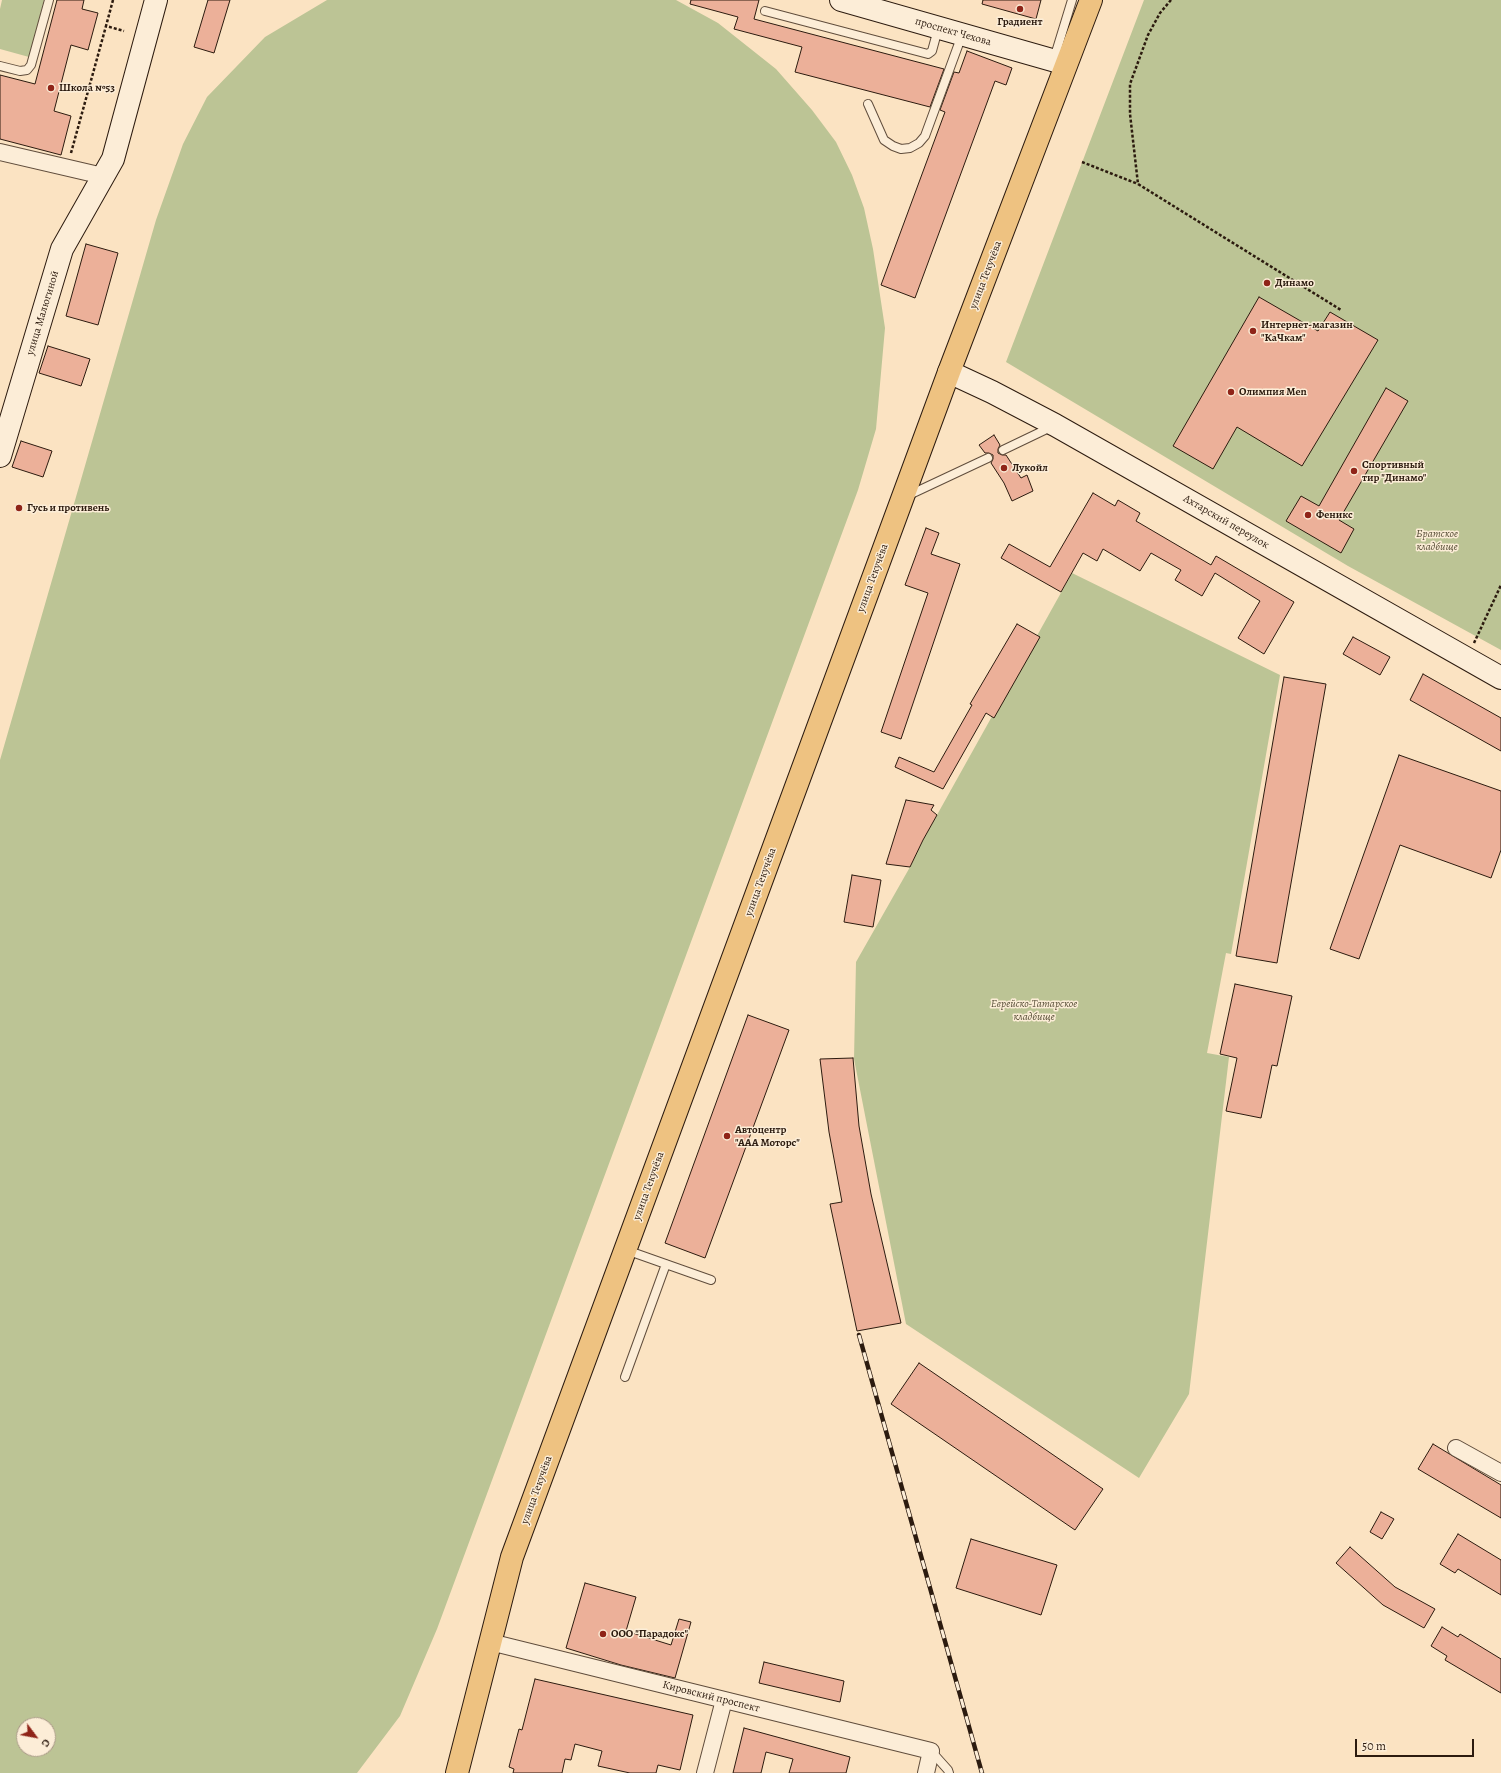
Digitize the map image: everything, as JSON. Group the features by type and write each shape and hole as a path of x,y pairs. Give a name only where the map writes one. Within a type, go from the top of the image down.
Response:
{"main road":[{"name":"улица Малюгиной","path":"0,456 62,249 113,159 156,0"},
{"name":"проспект Чехова","path":"841,0 1060,62"},
{"name":"улица Текучёва","path":"456,1773 512,1557 949,372 1060,62 1091,0"},
{"name":"Ахтарский переулок","path":"949,372 992,392 1055,425 1501,678"}],"street":[{"path":"8,152 103,176"},
{"path":"1456,1448 1501,1473"},
{"name":"Кировский проспект","path":"490,1642 931,1751"},
{"path":"706,1773 724,1700"},
{"path":"926,1773 931,1751"}],"lane":[{"path":"0,66 20,71 27,70 31,65 49,0"},
{"path":"1060,62 1072,0"},
{"path":"765,11 928,54 932,51 938,28"},
{"path":"868,104 884,140 901,149 910,148 919,143 925,136 962,34"},
{"path":"1003,450 1055,425"},
{"path":"902,498 988,458"},
{"path":"625,1249 711,1280"},
{"path":"625,1376 666,1264"},
{"path":"931,1751 949,1773"}],"path":[{"path":"70,158 113,0"},
{"path":"1138,184 1130,114 1130,84 1148,35 1160,13 1171,0"},
{"path":"106,26 124,31"},
{"path":"1082,162 1138,184 1341,310"},
{"path":"1467,659 1501,585"}],"green space":[{"path":"2,0 44,0 29,57 0,49 0,9"},
{"path":"327,0 676,0 718,23 776,69 812,110 836,142 852,175 864,208 873,249 885,328 876,429 858,490 437,1629 400,1716 357,1773 0,1773 0,760 156,220 183,144 207,97 265,37"},
{"name":"Динамо","path":"1144,0 1501,0 1501,650 1348,566 1006,362"},
{"name":"Еврейско-Татарское кладбище","path":"1072,573 1280,675 1231,954 1226,953 1207,1053 1229,1057 1189,1394 1139,1478 906,1324 854,1059 856,962"}],"building":[{"path":"57,0 84,0 82,9 98,13 88,50 71,45 54,111 71,116 61,155 0,139 0,75 35,84"},
{"path":"208,0 230,0 214,53 194,47"},
{"path":"691,0 759,0 754,19 944,69 930,107 795,72 802,47 734,29 738,17 690,4"},
{"name":"Градиент","path":"983,0 1041,0 1036,19 982,4"},
{"path":"967,51 1012,68 1006,85 995,81 915,298 881,285 945,112 940,110 954,72 959,73"},
{"path":"86,244 118,253 98,325 66,316"},
{"path":"1259,297 1318,331 1330,312 1378,340 1302,466 1237,427 1213,469 1173,446"},
{"path":"48,346 90,359 81,386 39,373"},
{"path":"1386,388 1408,401 1339,520 1354,529 1341,553 1286,521 1301,496 1319,506"},
{"name":"Лукойл","path":"994,435 1000,445 998,453 1006,455 1021,478 1027,475 1033,491 1012,501 1004,483 991,463 993,455 985,453 979,445"},
{"path":"21,441 52,451 43,477 12,467"},
{"path":"1093,493 1115,506 1118,500 1140,513 1136,521 1211,565 1216,556 1294,602 1264,654 1238,638 1260,601 1215,573 1202,596 1175,580 1181,570 1151,553 1140,571 1103,549 1097,561 1083,553 1061,592 1001,558 1009,544 1050,567"},
{"path":"926,528 939,533 931,554 960,564 901,739 881,732 928,593 905,585"},
{"path":"1017,624 1040,637 994,718 986,713 943,789 895,767 899,757 934,772 972,705 970,704"},
{"path":"1353,637 1390,657 1380,675 1343,654"},
{"path":"1423,674 1501,718 1501,751 1410,700"},
{"path":"1284,677 1326,684 1277,963 1236,956"},
{"path":"1399,755 1501,791 1501,850 1491,878 1400,845 1359,959 1330,949"},
{"path":"906,800 934,805 931,810 937,815 910,867 886,864"},
{"path":"852,875 881,880 873,927 844,922"},
{"path":"1235,984 1292,996 1277,1066 1272,1065 1261,1118 1226,1111 1237,1058 1220,1054"},
{"name":"Автоцентр \"ААА Моторс\"","path":"748,1015 789,1030 705,1258 665,1243"},
{"path":"853,1058 859,1126 871,1194 901,1323 857,1331 830,1204 842,1202 829,1132 820,1059"},
{"path":"919,1363 1103,1489 1075,1530 891,1404"},
{"path":"1433,1444 1501,1485 1501,1518 1418,1469"},
{"path":"1381,1512 1394,1519 1382,1539 1370,1532"},
{"path":"1458,1534 1501,1560 1501,1595 1458,1569 1455,1573 1440,1564"},
{"path":"971,1539 1057,1565 1041,1615 956,1588"},
{"path":"1350,1547 1395,1587 1435,1609 1424,1628 1383,1605 1336,1563"},
{"name":"ООО \"Парадокс\"","path":"585,1583 636,1597 626,1631 671,1645 679,1619 691,1622 675,1678 621,1665 566,1648"},
{"path":"1442,1627 1458,1637 1460,1634 1501,1659 1501,1693 1445,1660 1447,1656 1431,1646"},
{"path":"764,1662 844,1681 840,1702 759,1683"},
{"path":"535,1679 693,1715 680,1770 658,1765 656,1773 630,1773 598,1766 602,1751 575,1744 571,1760 565,1759 562,1773 513,1773 514,1769 509,1767 519,1729 522,1730"},
{"path":"744,1728 850,1757 846,1773 789,1773 793,1759 766,1752 761,1773 733,1773"}],"railway":[{"path":"859,1335 982,1773"}],"place":[{"name":"Градиент","path":"1020,9"},
{"name":"Школа №53","path":"51,88"},
{"name":"Динамо","path":"1267,283"},
{"name":"Интернет-магазин \"КаЧкам\"","path":"1253,331"},
{"name":"Олимпия Men","path":"1231,392"},
{"name":"Лукойл","path":"1004,468"},
{"name":"Спортивный тир \"Динамо\"","path":"1354,471"},
{"name":"Гусь и противень","path":"19,508"},
{"name":"Феникс","path":"1308,515"},
{"name":"Автоцентр \"ААА Моторс\"","path":"727,1136"},
{"name":"ООО \"Парадокс\"","path":"603,1634"}],"park label":[{"name":"Братское кладбище","path":"1437,540"}]}
